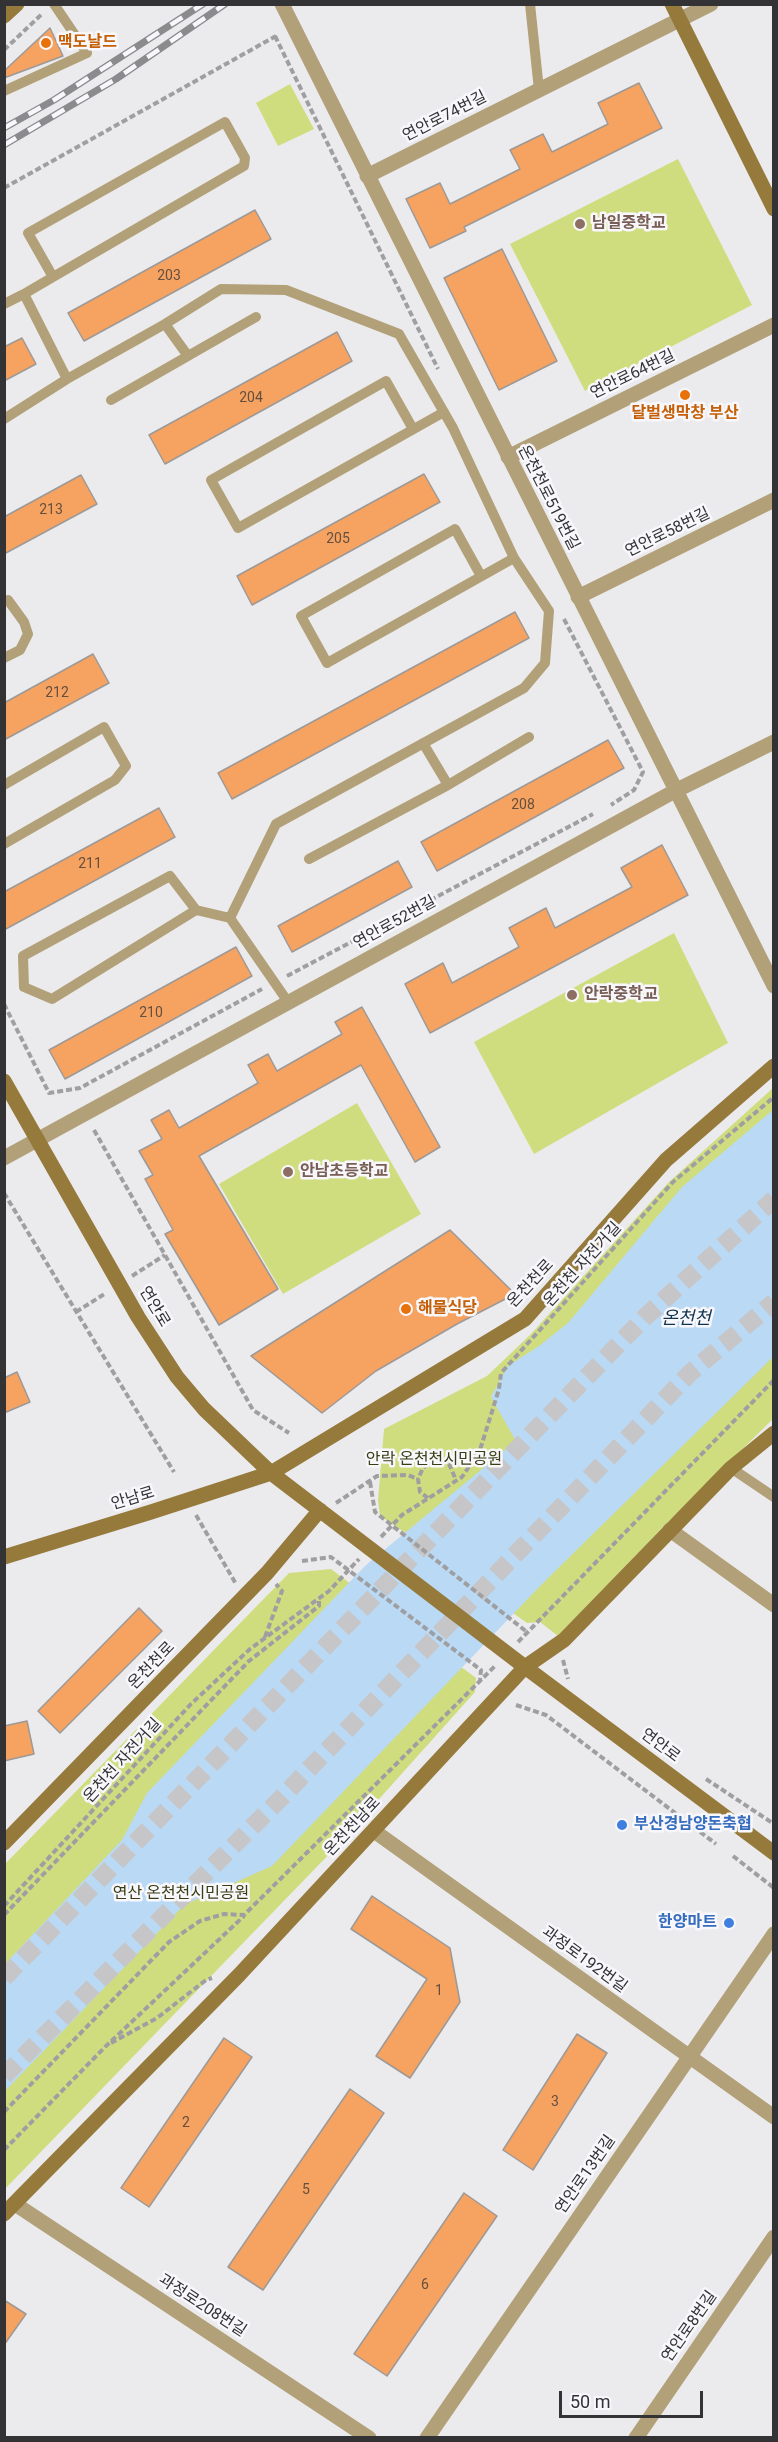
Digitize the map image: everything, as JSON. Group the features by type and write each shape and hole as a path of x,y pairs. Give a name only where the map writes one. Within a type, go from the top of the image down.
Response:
{"street":[{"path":"4,16 17,4"},
{"name":"온천천로519번길","path":"282,4 291,27 774,986"},
{"path":"672,4 774,209"},
{"name":"연안로74번길","path":"367,176 711,4"},
{"name":"연안로64번길","path":"508,457 774,325"},
{"name":"연안로58번길","path":"578,597 774,500"},
{"name":"연안로52번길","path":"4,1158 675,791 774,742"},
{"name":"온천천로","path":"271,1473 525,1319 666,1160 774,1066"},
{"name":"연안로","path":"4,1081 138,1317 177,1377 204,1409 271,1473 774,1853"},
{"name":"온천천남로","path":"10,2209 239,1975 525,1667 564,1640 731,1468 774,1432"},
{"name":"안남로","path":"4,1557 271,1473"},
{"name":"온천천로","path":"4,1843 267,1573 321,1511"},
{"path":"670,1530 774,1605"},
{"name":"과정로192번길","path":"374,1831 774,2117"},
{"name":"연안로13번길","path":"427,2438 774,1934"},
{"name":"과정로208번길","path":"10,2209 369,2438"},
{"name":"연안로8번길","path":"636,2438 774,2237"}],"lane":[{"path":"530,4 539,90"},
{"path":"4,91 87,53 51,6"},
{"path":"4,304 24,294 244,166 245,158 225,122 28,233 53,277"},
{"path":"4,418 221,289 286,290 399,334 444,412 514,558 549,611 545,663 525,688 276,824 230,918"},
{"path":"24,294 67,379"},
{"path":"165,324 188,356 111,400 256,316"},
{"path":"413,429 386,381 211,480 238,528 444,412"},
{"path":"481,576 455,530 301,616 327,663 514,558"},
{"path":"4,601 8,600 24,622 28,634 20,650 4,658"},
{"path":"4,785 104,728 126,766 115,780 4,844"},
{"path":"309,859 448,785 529,737"},
{"path":"423,743 448,785"},
{"path":"196,910 52,999 24,987 23,956 170,876 196,910 230,918 288,1002"},
{"path":"731,1468 774,1497"}],"path":[{"path":"4,50 51,6"},
{"path":"4,188 291,27"},
{"path":"4,1004 49,1093 80,1088 274,982 598,811"},
{"name":"온천천 자전거길","path":"377,1540 402,1515 462,1477 480,1450 499,1389 501,1373 673,1182 774,1097"},
{"path":"94,1130 253,1410 289,1433"},
{"path":"4,1193 174,1472"},
{"path":"4,2150 105,2047 244,1915 480,1681 505,1652 774,1380"},
{"path":"428,1498 420,1492 418,1479 423,1468 430,1463 439,1461 449,1464 456,1480"},
{"path":"321,1511 378,1476 408,1475 418,1479"},
{"path":"370,1482 375,1512 527,1632"},
{"path":"194,1511 236,1585"},
{"path":"302,1561 331,1557 481,1670 480,1681"},
{"name":"온천천 자전거길","path":"4,1906 191,1704 265,1638 329,1591 361,1557"},
{"name":"온천천 자전거길","path":"265,1638 282,1591 267,1573"},
{"path":"4,1915 249,1661 320,1606 319,1598"},
{"path":"516,1705 546,1715 716,1844"},
{"path":"733,1857 774,1888"},
{"path":"4,2112 169,1942 200,1921 224,1914 244,1915"},
{"path":"105,2047 157,2018 206,1980 226,1974 239,1975"}],"green space":[{"path":"290,84 314,129 278,146 256,103"},
{"path":"678,159 752,305 585,391 510,244"},
{"path":"674,933 728,1043 534,1154 474,1042"},
{"name":"안락 온천천시민공원","path":"773,1088 773,1145 530,1444 416,1540 380,1516 378,1500 384,1429 487,1376 530,1335 669,1182"},
{"path":"357,1103 421,1214 283,1294 219,1184"},
{"path":"773,1331 773,1419 665,1525 558,1636 540,1622 527,1623 503,1606"},
{"name":"연산 온천천시민공원","path":"331,1569 476,1678 475,1692 337,1846 5,2189 5,1864 289,1573"}],"water":[{"name":"온천천","path":"773,1110 773,1357 541,1585 272,1866 184,1905 5,2091 4,1965 122,1840 147,1793 366,1565 516,1441 491,1397 508,1366 539,1346 568,1323 682,1187"}],"building":[{"name":"맥도날드","path":"50,28 63,56 4,78 4,71"},
{"path":"639,83 662,128 464,227 466,231 430,248 406,199 440,183 450,204 520,169 510,150 543,134 552,152 608,124 598,103"},
{"path":"255,210 271,239 84,341 68,313"},
{"path":"502,249 557,361 499,390 444,278"},
{"path":"337,332 352,361 165,464 149,435"},
{"path":"22,338 36,364 4,381 4,347"},
{"path":"424,474 440,502 252,605 237,576"},
{"path":"81,475 97,504 4,554 4,517"},
{"path":"515,612 529,638 232,799 218,773"},
{"path":"93,654 109,683 4,740 4,703"},
{"path":"608,740 624,768 437,871 421,842"},
{"path":"159,808 175,837 4,930 4,892"},
{"path":"662,845 688,895 430,1033 405,984 443,963 452,983 519,947 509,928 546,908 555,928 632,887 621,868"},
{"path":"398,861 412,887 292,952 278,926"},
{"path":"236,947 252,976 65,1079 49,1050"},
{"path":"362,1007 440,1147 415,1162 361,1065 199,1156 278,1289 219,1325 165,1234 173,1230 145,1179 153,1175 139,1151 162,1139 151,1120 169,1110 179,1128 258,1083 248,1065 268,1054 277,1071 342,1034 335,1022"},
{"name":"해물식당","path":"450,1230 515,1294 457,1324 376,1371 322,1413 251,1356"},
{"path":"17,1372 30,1402 4,1413 4,1378"},
{"path":"139,1608 162,1631 60,1733 38,1711"},
{"path":"27,1721 34,1754 4,1761 4,1726"},
{"path":"372,1896 450,1948 460,2002 410,2078 376,2056 427,1979 351,1929"},
{"path":"577,2034 607,2053 533,2170 503,2150"},
{"path":"224,2038 252,2057 149,2207 121,2188"},
{"path":"350,2089 384,2113 263,2290 228,2267"},
{"path":"464,2193 497,2216 387,2376 354,2354"},
{"path":"4,2300 26,2314 4,2345"}],"tunnel":[{"path":"4,1978 644,1318 774,1199"},
{"path":"4,2076 287,1792 690,1373 774,1302"}],"railway":[{"path":"4,128 54,100 203,4"},
{"path":"4,145 116,79 225,4"}],"place":[{"name":"맥도날드","path":"46,43"},
{"name":"남일중학교","path":"580,224"},
{"name":"달벌생막창 부산","path":"685,395"},
{"name":"안락중학교","path":"572,995"},
{"name":"안남초등학교","path":"288,1172"},
{"name":"해물식당","path":"406,1309"},
{"name":"부산경남양돈축협","path":"622,1825"},
{"name":"한양마트","path":"729,1923"}]}
